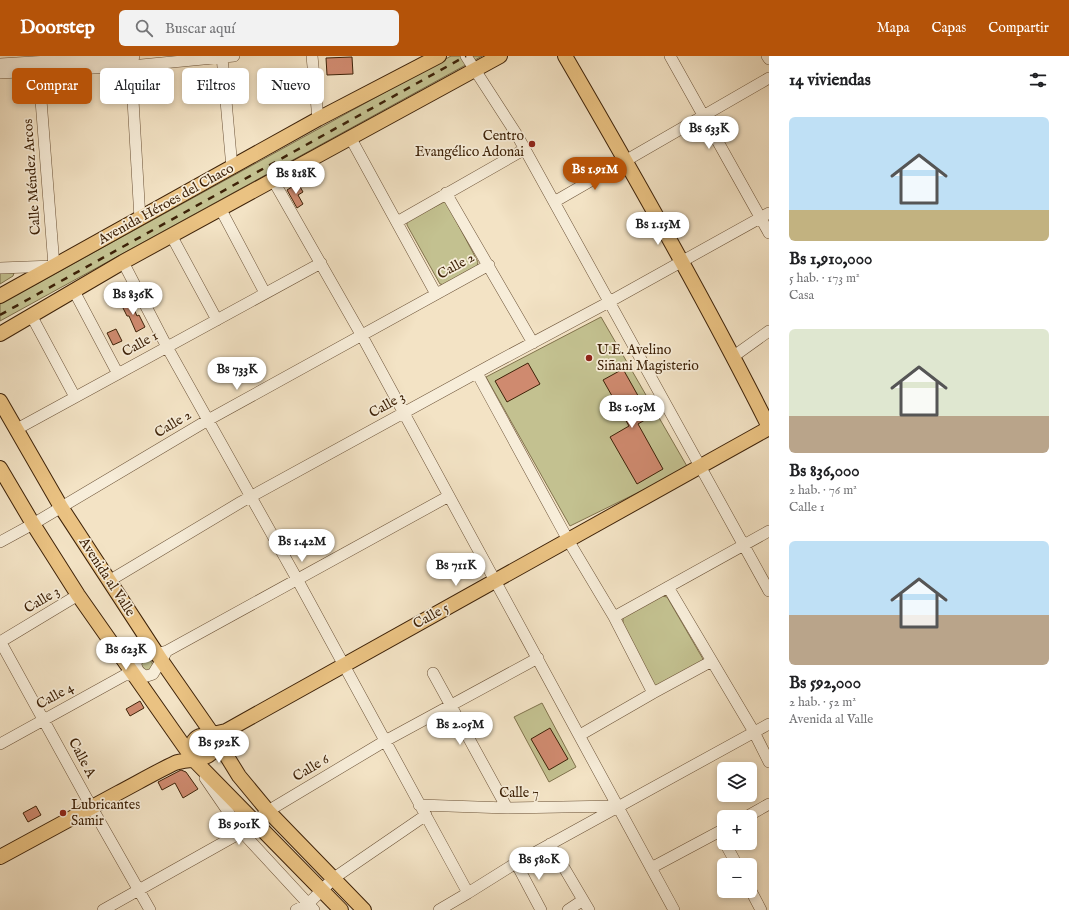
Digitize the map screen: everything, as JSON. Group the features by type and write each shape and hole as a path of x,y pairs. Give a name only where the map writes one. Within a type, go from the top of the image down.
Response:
{"main road":[{"name":"Avenida Héroes del Chaco","path":"0,296 318,120 438,56"},
{"path":"0,334 171,235 500,56"},
{"path":"565,56 734,356 769,427"},
{"name":"Avenida al Valle","path":"0,400 61,507 159,657 205,744 256,822 341,910"},
{"name":"Calle 5","path":"205,744 495,580 701,467 769,427"},
{"name":"Avenida al Valle","path":"0,468 78,595 133,674 239,776 268,811 364,910"},
{"path":"0,857 176,763 205,744"}],"street":[{"path":"222,56 232,168"},
{"path":"0,73 39,66 132,59 234,56"},
{"path":"312,56 318,120"},
{"path":"466,56 524,149 769,591"},
{"path":"670,56 704,116 765,215 769,232"},
{"path":"132,59 140,219"},
{"path":"0,64 39,66"},
{"name":"Calle Méndez Arcos","path":"39,66 54,266"},
{"path":"554,202 769,78"},
{"path":"350,137 436,294"},
{"path":"397,222 524,149"},
{"path":"273,180 362,336 674,910"},
{"path":"446,193 533,343"},
{"path":"220,208 265,293"},
{"name":"Calle 3","path":"109,581 251,497 682,262 765,215"},
{"path":"171,235 216,320"},
{"path":"123,262 167,347 297,579 468,893"},
{"name":"Calle 1","path":"17,429 321,263"},
{"name":"Calle 2","path":"0,542 208,420 489,265"},
{"path":"0,268 54,266"},
{"path":"74,291 118,374"},
{"path":"31,315 75,397"},
{"path":"734,356 769,331"},
{"path":"477,373 568,540 614,617 653,693"},
{"path":"133,674 147,676 153,674 159,657 297,579 449,496"},
{"path":"614,617 769,531"},
{"path":"668,587 754,732 769,762"},
{"name":"Calle 3","path":"0,641 78,595"},
{"name":"Calle A","path":"0,641 150,910"},
{"name":"Calle 4","path":"0,744 44,719 133,674 138,658 144,654 159,657"},
{"name":"Calle 6","path":"103,910 242,832 268,811 385,741 538,658"},
{"path":"580,735 712,661"},
{"path":"434,673 506,808"},
{"path":"439,910 516,863 769,724"},
{"path":"205,744 242,832 311,907"},
{"name":"Calle 7","path":"419,804 506,808 618,806"},
{"path":"757,811 769,804"},
{"path":"296,910 311,907 322,890 334,878 426,815"},
{"path":"651,868 717,839"},
{"path":"550,844 586,905 568,910"},
{"path":"516,863 541,910"},
{"path":"755,898 761,910"}],"shaded area":[{"path":"451,56 482,56 0,321 0,304"},
{"path":"446,202 478,262 477,266 445,285 440,284 407,225 407,221"},
{"path":"0,272 14,273 13,276 0,284"},
{"path":"601,317 688,468 570,526 486,377"},
{"path":"662,596 667,597 703,659 702,661 658,686 654,686 623,624 623,617"},
{"path":"145,660 149,660 151,661 151,669 145,670 142,667 142,663"},
{"path":"542,703 576,767 549,782 514,717"}],"building":[{"path":"352,57 353,74 327,75 326,58"},
{"path":"298,183 303,192 298,195 303,204 297,208 287,190"},
{"path":"130,300 137,316 139,315 145,327 136,332 129,316 127,316 121,304"},
{"path":"116,329 122,341 113,345 107,333"},
{"path":"528,363 540,384 507,402 495,381"},
{"path":"623,369 650,417 638,424 663,469 637,484 610,437 629,426 603,380"},
{"path":"140,701 144,708 130,716 126,709"},
{"path":"550,728 568,759 549,770 531,739"},
{"path":"181,770 186,772 198,789 183,798 175,783 162,790 158,782"},
{"path":"36,806 41,815 28,822 23,813"}],"railway":[{"path":"0,315 466,56"}],"place":[{"name":"Centro Evangélico Adonai","path":"532,144"},
{"name":"U.E. Avelino Siñani Magisterio","path":"589,358"},
{"name":"Lubricantes Samir","path":"63,813"}]}
